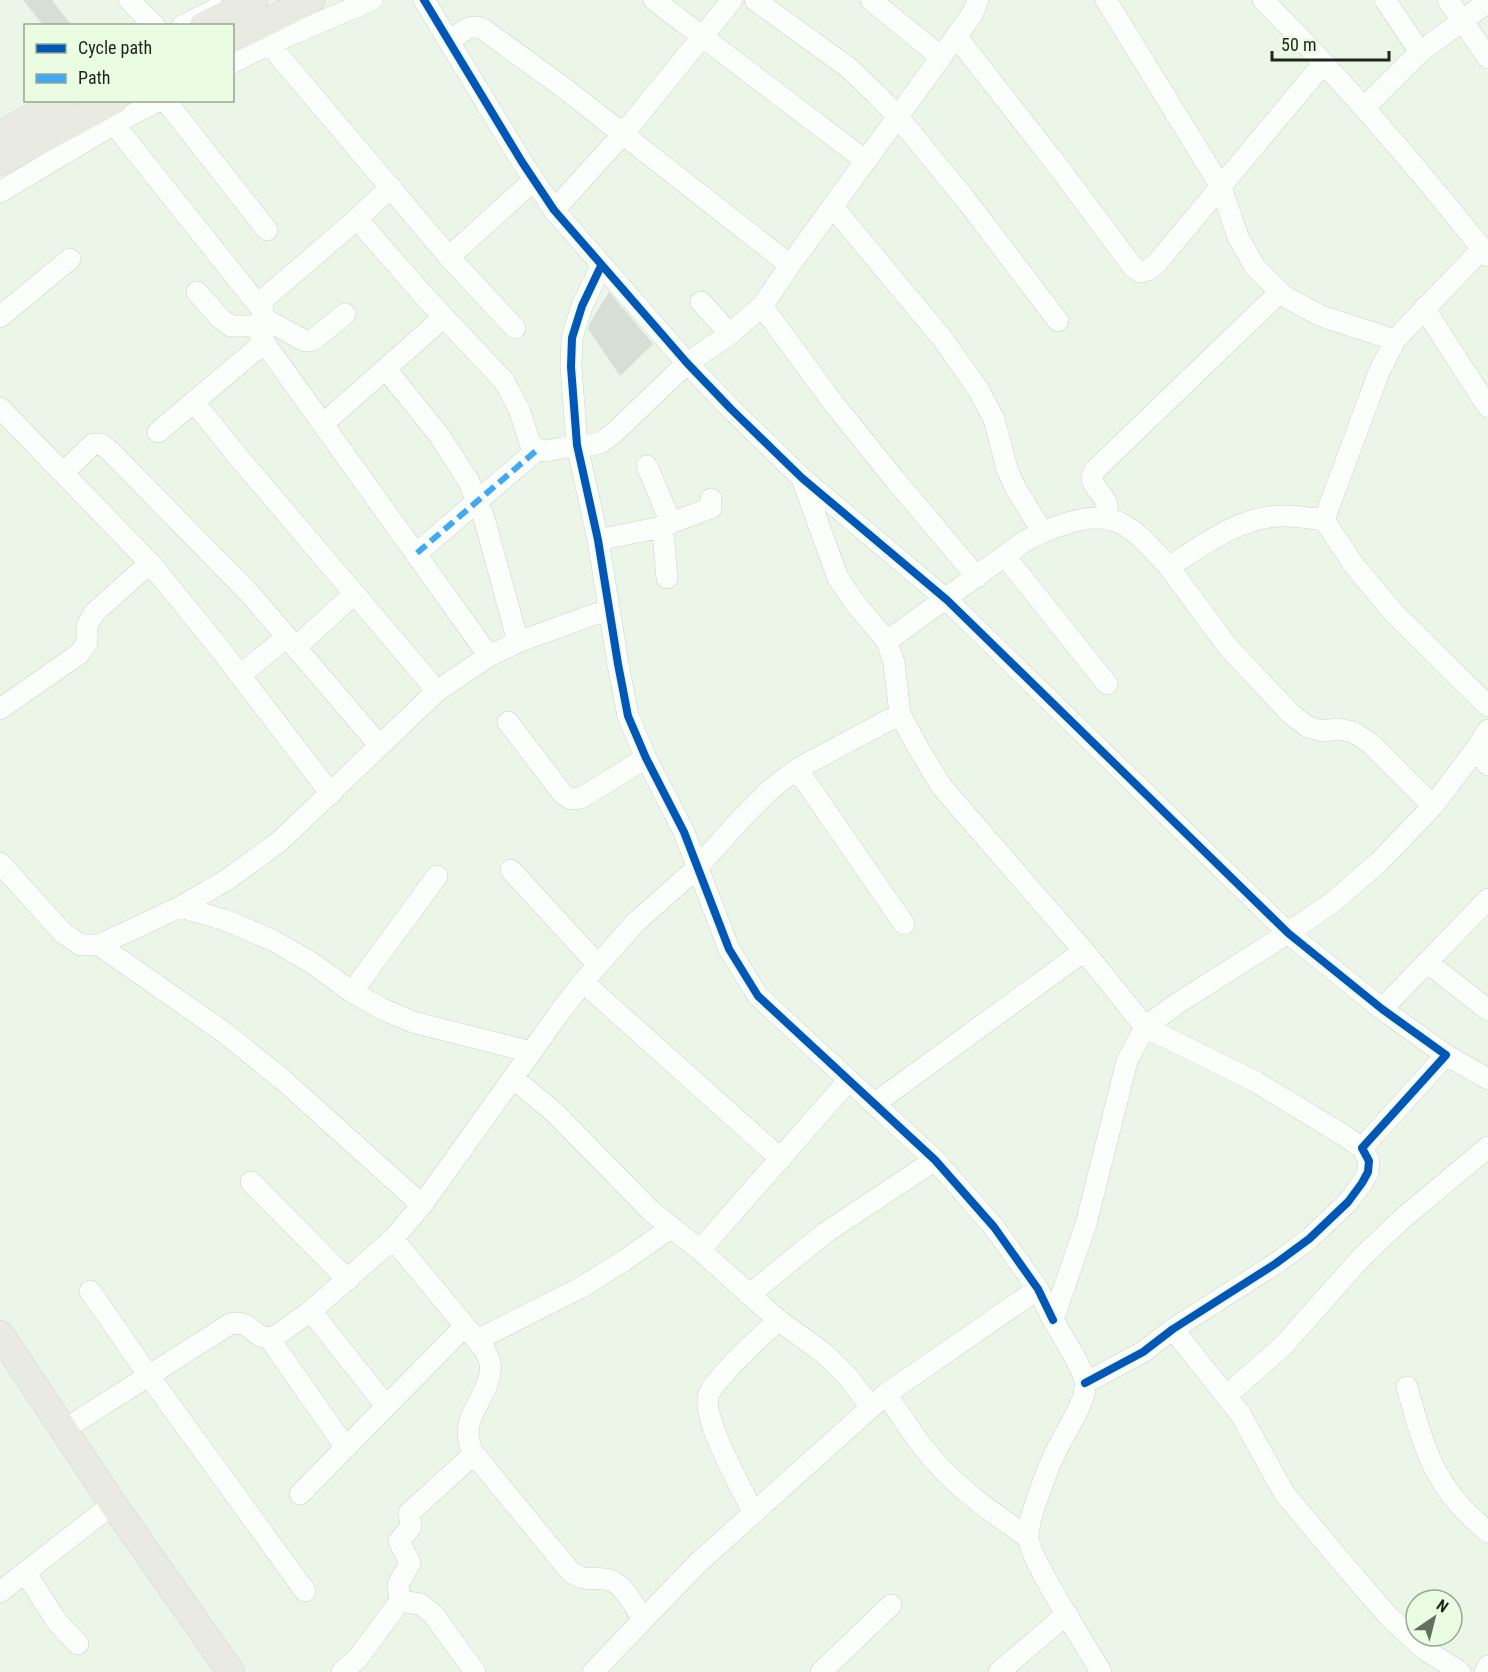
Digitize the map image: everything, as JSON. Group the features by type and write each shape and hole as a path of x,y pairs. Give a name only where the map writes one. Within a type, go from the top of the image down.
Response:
{"main road":[{"path":"207,24 254,0"},
{"path":"234,38 311,0"},
{"path":"0,135 59,102"},
{"path":"0,162 110,111"},
{"path":"0,1334 113,1504 231,1672"}],"street":[{"path":"129,0 153,24"},
{"path":"186,24 235,0"},
{"path":"234,62 269,44 372,0"},
{"path":"424,0 554,210 687,363 802,478 947,600 1288,933 1382,1009 1446,1055 1488,1079"},
{"path":"654,0 866,161"},
{"path":"554,210 622,134 732,0"},
{"path":"755,0 849,68 898,117 966,200 1058,321"},
{"path":"871,0 941,57"},
{"path":"357,219 504,381 519,410 530,443 537,450 546,451 602,442 687,363 730,334 762,306 973,13 978,0"},
{"path":"1106,0 1221,187 1238,237 1255,267 1280,292 1321,316 1395,340"},
{"path":"1263,0 1364,108 1485,252 1424,308 1395,340 1379,372 1324,519"},
{"path":"1385,0 1420,52"},
{"path":"1448,0 1488,58"},
{"path":"1364,108 1420,52 1488,3"},
{"path":"451,41 468,27 475,26 483,30 622,134 790,265"},
{"path":"956,36 1133,267 1141,272 1156,264 1323,64"},
{"path":"269,44 449,257 515,328"},
{"path":"0,124 38,102"},
{"path":"0,192 110,111 151,102"},
{"path":"167,102 267,230"},
{"path":"110,111 262,322 323,424 489,656"},
{"path":"449,257 534,180"},
{"path":"158,432 195,403 262,322 357,219 391,187"},
{"path":"833,207 942,338 978,389 994,419 1007,469 1016,489 1042,531"},
{"path":"0,317 70,259"},
{"path":"601,266 582,306 572,338 571,367 577,445 598,540 628,716 646,758 684,832 729,949 758,996 934,1160 994,1227 1038,1289 1085,1383 1080,1405 1053,1456 1027,1537 1034,1560 1101,1672"},
{"path":"197,292 221,319 231,326 262,322 304,341 313,340 345,314"},
{"path":"1107,517 1106,501 1092,482 1091,476 1094,471 1280,292"},
{"path":"702,302 730,334"},
{"path":"762,306 834,404 977,577"},
{"path":"1424,308 1488,407"},
{"path":"323,424 444,317"},
{"path":"386,369 439,435 468,480 484,518 518,642"},
{"path":"195,403 437,691"},
{"path":"0,408 150,563 331,794"},
{"path":"63,473 93,444 101,444 110,451 150,494 208,549 380,746"},
{"path":"417,553 537,450"},
{"path":"647,466 664,526 667,578"},
{"path":"802,478 838,578 855,603 888,641 894,663 900,714 942,787 1084,951 1145,1027 1256,1082 1345,1136 1362,1149 1368,1161 1368,1172 1362,1184 1309,1239 1275,1264 1173,1329 1143,1352 1085,1383"},
{"path":"598,540 664,526 711,508 711,499"},
{"path":"1169,567 1210,540 1243,523 1281,515 1324,519"},
{"path":"888,641 1042,531 1085,517 1107,517 1126,526 1143,539 1169,567 1228,647 1291,714 1308,727 1322,731 1338,729 1353,732 1370,743 1433,806"},
{"path":"1324,519 1354,565 1393,612 1488,706"},
{"path":"1005,556 1107,684"},
{"path":"0,709 79,654 87,643 87,626 94,613 150,563"},
{"path":"240,675 291,642 354,594"},
{"path":"0,862 63,933 81,945 99,945 180,906 228,879 280,841 437,691 489,656 518,642 609,609"},
{"path":"65,1430 230,1324 246,1325 260,1336 269,1338 277,1335 310,1311 348,1280 393,1239 422,1205 583,982 635,923 698,867 771,789 797,769 900,714"},
{"path":"508,722 562,792 571,799 581,798 646,758"},
{"path":"1053,1320 1086,1224 1127,1061 1145,1027 1333,902 1379,862 1482,757 1488,730"},
{"path":"797,769 904,924"},
{"path":"511,870 598,965"},
{"path":"352,992 437,876"},
{"path":"1382,1009 1488,899"},
{"path":"180,906 225,920 274,941 312,963 352,992 382,1009 413,1022 531,1052"},
{"path":"99,945 225,1033 266,1066 422,1205"},
{"path":"874,1104 1084,951"},
{"path":"1427,962 1488,1010"},
{"path":"583,982 782,1159"},
{"path":"1362,1149 1446,1055"},
{"path":"513,1078 554,1112 636,1196 778,1320 825,1354 848,1377 878,1400 920,1443 943,1471 973,1498 1027,1537"},
{"path":"700,1250 849,1081"},
{"path":"1226,1396 1282,1347 1360,1258 1402,1219 1488,1147"},
{"path":"749,1295 825,1233 934,1160"},
{"path":"251,1182 348,1280"},
{"path":"300,1494 386,1406 471,1333 582,1287 672,1227"},
{"path":"393,1239 485,1350 490,1364 487,1382 473,1412 469,1427 468,1442 474,1454 570,1571 579,1578 611,1580 618,1584 643,1619"},
{"path":"593,1672 698,1563 878,1400 1038,1289"},
{"path":"90,1291 305,1591"},
{"path":"310,1311 386,1406"},
{"path":"753,1512 714,1431 707,1408 709,1394 718,1381 778,1320"},
{"path":"1173,1329 1241,1415 1259,1443 1284,1492 1345,1566 1389,1617 1424,1649 1460,1672"},
{"path":"269,1338 346,1448"},
{"path":"1407,1387 1423,1446 1435,1472 1452,1497 1473,1520 1488,1532"},
{"path":"342,1672 358,1658 400,1601 398,1585 410,1563 399,1541 411,1527 409,1513 474,1454"},
{"path":"0,1592 113,1504"},
{"path":"25,1572 58,1623 78,1644"},
{"path":"400,1601 420,1604 433,1614 475,1672"},
{"path":"821,1672 891,1605"},
{"path":"999,1672 1067,1614"},
{"path":"1485,1672 1488,1666"}],"building":[{"path":"23,0 52,0 70,24 42,24"},
{"path":"609,292 653,344 620,376 588,329"}],"marked path":[{"path":"417,553 537,450"}],"cycle path":[{"path":"424,0 522,162 554,210 687,363 731,409 802,478 947,600 1288,933 1382,1009 1446,1055 1362,1148 1369,1161 1368,1172 1362,1183 1348,1202 1309,1239 1275,1264 1173,1329 1143,1352 1085,1383"},
{"path":"601,266 582,306 572,338 571,367 577,445 598,540 628,716 646,758 684,832 729,949 758,996 935,1160 994,1227 1038,1289 1053,1320"}]}
